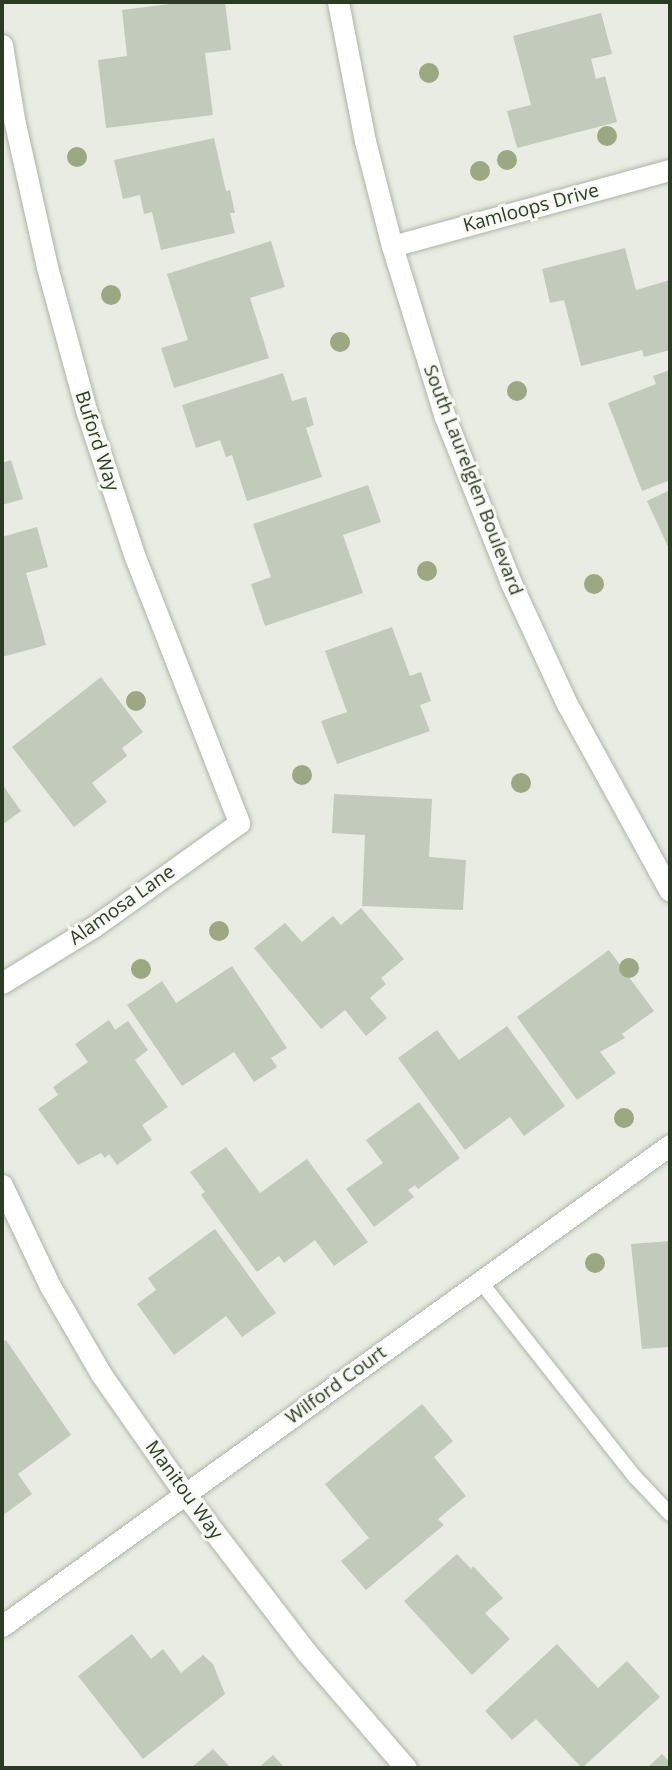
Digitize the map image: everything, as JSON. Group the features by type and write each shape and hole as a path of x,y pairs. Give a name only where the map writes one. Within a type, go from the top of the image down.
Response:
{"street":[{"name":"South Laurelglen Boulevard","path":"338,2 365,141 392,246 445,417 511,583 567,704 670,891"},
{"name":"Buford Way","path":"2,46 14,119 47,267 87,413 135,557 239,822"},
{"name":"Kamloops Drive","path":"392,246 670,170"},
{"name":"Alamosa Lane","path":"2,983 93,928 239,822"},
{"name":"Wilford Court","path":"2,1626 670,1145"},
{"name":"Manitou Way","path":"2,1185 50,1286 101,1374 185,1494 307,1653 406,1768"}],"lane":[{"path":"480,1281 635,1477 670,1514"}],"building":[{"path":"185,2 225,2 231,50 205,53 213,115 106,128 98,60 127,56 122,10"},
{"path":"601,13 612,54 591,59 596,79 605,76 617,122 517,148 507,111 531,105 513,36"},
{"path":"214,138 226,191 230,190 235,213 230,213 235,233 161,250 152,212 144,214 140,195 123,199 114,160"},
{"path":"271,241 285,287 250,298 269,358 174,388 161,348 188,340 167,274"},
{"path":"625,248 636,290 670,280 670,350 644,357 642,350 581,366 564,300 550,303 542,269"},
{"path":"670,370 670,480 642,491 608,403 656,384 653,376"},
{"path":"283,373 292,401 306,397 314,425 306,428 322,477 247,501 232,455 226,457 220,440 196,448 182,405"},
{"path":"11,460 23,499 2,505 2,463"},
{"path":"368,485 381,522 343,535 363,593 265,626 251,584 271,577 253,524"},
{"path":"670,490 670,551 647,501"},
{"path":"37,527 48,567 26,573 46,645 2,657 2,537"},
{"path":"392,627 410,676 421,672 431,701 420,705 430,731 337,764 321,721 347,712 325,651"},
{"path":"101,677 143,732 122,748 127,756 92,783 107,802 74,827 12,747"},
{"path":"2,784 21,811 2,825"},
{"path":"334,794 432,799 429,857 466,860 463,910 362,906 365,835 332,833"},
{"path":"361,908 404,959 381,978 386,984 370,998 387,1018 366,1036 345,1010 321,1029 254,948 285,923 302,942 333,916 341,925"},
{"path":"609,950 654,1011 622,1034 625,1038 600,1052 616,1073 577,1100 517,1017"},
{"path":"232,966 287,1048 271,1058 277,1067 254,1082 234,1052 182,1086 127,1005 162,981 176,1003"},
{"path":"109,1020 115,1030 128,1021 148,1050 135,1060 168,1107 142,1125 152,1140 117,1165 109,1154 105,1158 101,1153 78,1165 38,1109 58,1095 53,1087 88,1062 75,1044"},
{"path":"507,1026 565,1106 524,1136 510,1117 465,1150 398,1058 437,1030 459,1060"},
{"path":"419,1102 460,1158 418,1189 415,1185 408,1190 414,1197 374,1227 346,1189 383,1163 366,1140"},
{"path":"226,1147 260,1193 307,1159 368,1242 334,1266 315,1240 284,1263 279,1256 257,1272 201,1195 205,1192 190,1172"},
{"path":"215,1229 276,1313 242,1337 226,1316 174,1355 137,1304 156,1290 148,1278"},
{"path":"670,1241 670,1347 642,1349 631,1244"},
{"path":"6,1340 71,1435 18,1474 32,1494 2,1516 2,1343"},
{"path":"422,1404 453,1441 434,1457 466,1496 438,1519 444,1525 366,1590 341,1561 369,1538 325,1484"},
{"path":"457,1554 471,1569 473,1566 503,1598 485,1613 510,1639 472,1675 404,1601"},
{"path":"132,1634 151,1659 163,1649 181,1673 203,1655 213,1664 225,1694 143,1759 78,1676"},
{"path":"557,1644 598,1688 627,1661 660,1697 582,1768 536,1719 512,1740 485,1711"},
{"path":"213,1749 231,1768 191,1768"},
{"path":"662,1754 670,1762 670,1768 647,1768"},
{"path":"273,1755 285,1768 258,1768"}]}
